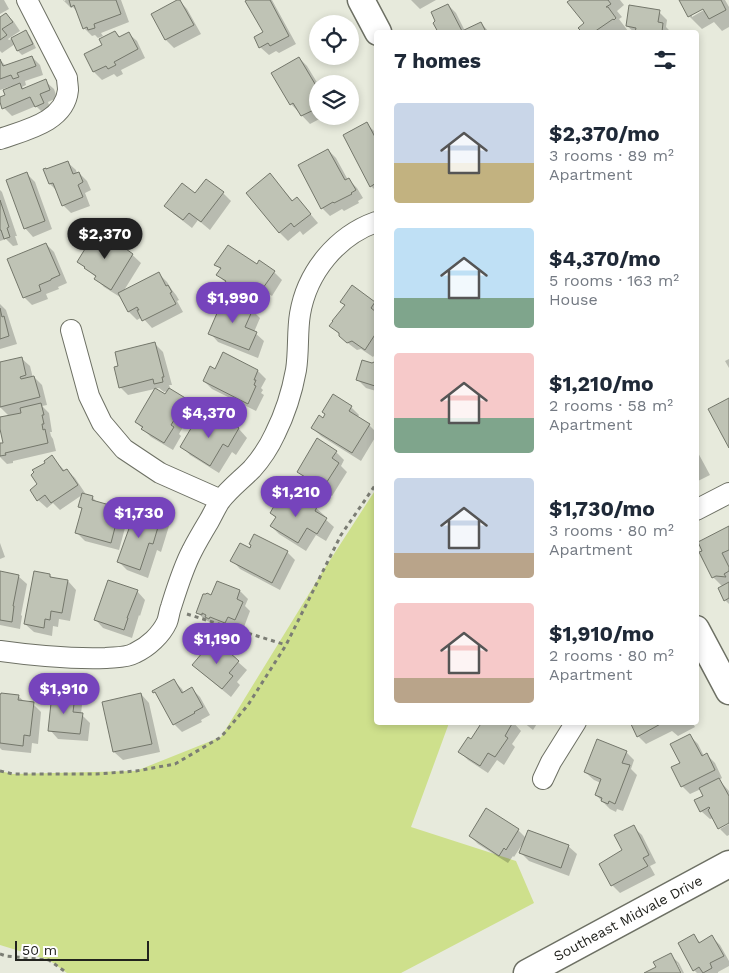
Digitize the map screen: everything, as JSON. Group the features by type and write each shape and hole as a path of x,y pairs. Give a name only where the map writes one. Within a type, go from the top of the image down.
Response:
{"street":[{"path":"0,139 50,119 63,105 68,91 67,78 27,0"},
{"path":"361,0 377,30"},
{"path":"0,651 28,655 91,658 123,657 134,654 150,644 159,634 167,622 191,552 221,500 257,462 266,450 279,425 290,397 296,370 299,349 300,313 314,273 331,252 344,240 374,223"},
{"path":"71,330 89,396 102,423 124,449 160,473 221,500"},
{"path":"699,508 729,493"},
{"path":"699,635 729,691"},
{"path":"543,779 574,725"},
{"name":"Southeast Midvale Drive","path":"527,973 729,864"}],"path":[{"path":"0,771 13,774 97,774 136,771 175,764 221,737 248,705 286,645 341,535 374,487"},
{"path":"170,609 286,645"},
{"path":"0,954 50,960 67,973"}],"green space":[{"path":"374,492 374,725 448,725 411,827 516,861 534,903 401,973 67,973 49,960 0,945 0,771 13,774 136,771 221,737"}],"building":[{"path":"69,0 116,0 121,14 94,24 95,28 88,30 87,27 83,29 74,5 71,7"},
{"path":"180,0 194,25 165,40 151,14"},
{"path":"270,0 289,36 270,46 268,43 259,48 254,37 263,32 245,1"},
{"path":"570,0 608,0 611,4 606,7 616,18 597,30 580,30 578,28 584,23 567,2"},
{"path":"679,0 721,0 726,10 709,19 703,9 688,17"},
{"path":"448,4 461,30 437,30 433,23 435,21 431,12"},
{"path":"629,5 660,10 658,22 663,23 662,30 636,30 636,28 626,26"},
{"path":"6,13 13,22 2,29 7,35 0,40 0,17"},
{"path":"481,22 485,30 464,30"},
{"path":"26,30 33,44 17,51 11,38"},
{"path":"115,31 119,37 129,32 138,49 114,62 116,65 108,69 106,66 93,72 84,54 102,45 99,39"},
{"path":"32,56 36,66 17,73 19,77 13,79 11,75 0,79 0,59 3,66"},
{"path":"299,57 310,75 309,112 301,116 293,103 290,105 271,73"},
{"path":"46,79 50,90 40,94 44,103 35,107 30,97 2,109 0,97 5,95 3,90 20,83 22,89"},
{"path":"367,122 374,135 374,184 370,187 343,135"},
{"path":"328,149 345,180 349,178 356,190 352,194 321,209 298,165"},
{"path":"68,161 73,174 79,172 83,182 78,185 83,197 62,206 53,183 49,184 43,169"},
{"path":"27,172 45,221 24,229 6,180"},
{"path":"270,173 292,201 297,197 311,214 294,227 291,223 279,233 246,193"},
{"path":"206,179 224,192 201,222 189,213 183,220 164,206 182,183 195,193"},
{"path":"0,200 9,227 7,228 10,237 4,239 0,230"},
{"path":"96,231 118,245 119,243 133,254 111,290 94,279 96,276 77,262"},
{"path":"46,243 60,275 39,285 41,291 23,298 7,259"},
{"path":"228,245 257,264 259,260 275,271 263,288 261,286 252,299 230,284 226,290 222,287 226,281 216,275 221,268 214,265"},
{"path":"159,272 166,286 168,285 172,292 170,293 176,304 142,321 137,307 128,312 118,293"},
{"path":"352,285 374,301 371,308 374,310 374,336 365,350 352,341 347,343 339,336 339,333 329,326 345,305 340,302"},
{"path":"224,297 253,309 245,327 257,332 249,350 208,334"},
{"path":"0,308 9,336 0,339"},
{"path":"155,342 164,377 162,377 163,382 154,384 153,379 119,388 114,367 118,366 115,352"},
{"path":"223,352 258,370 254,380 256,380 254,385 256,386 248,404 203,381 210,366 215,369"},
{"path":"22,357 26,375 20,377 21,379 34,376 40,397 0,407 0,362"},
{"path":"362,360 374,362 374,386 356,380"},
{"path":"155,388 165,394 169,388 187,399 171,425 174,427 164,443 141,429 143,427 135,422"},
{"path":"333,394 352,406 349,411 370,424 352,453 311,428 319,415 323,418 325,414 322,412"},
{"path":"729,398 729,448 708,409"},
{"path":"41,403 44,415 42,415 43,430 45,429 48,443 5,453 6,455 0,456 0,443 3,443 0,417 21,413 20,408"},
{"path":"219,416 239,428 228,447 223,444 210,466 180,447 197,418 212,428"},
{"path":"317,438 337,451 332,458 339,463 323,488 297,472"},
{"path":"52,455 63,471 67,469 78,485 51,503 45,495 37,501 30,490 37,484 31,475 34,472 32,470 45,463 44,461"},
{"path":"283,491 306,506 309,501 317,507 315,511 327,518 317,534 307,528 298,543 270,526 276,517 270,513"},
{"path":"82,493 93,496 92,500 120,508 111,543 75,533 82,508 78,507"},
{"path":"136,509 161,517 153,544 149,543 140,570 117,562"},
{"path":"729,526 729,550 722,553 729,567 729,571 724,574 726,577 716,576 712,578 699,552 702,551 699,541"},
{"path":"254,534 288,551 272,583 230,561 240,543 250,548 251,545 249,544"},
{"path":"0,571 19,575 12,622 0,620"},
{"path":"34,571 50,574 50,577 68,580 62,613 51,611 50,620 45,619 44,628 24,624"},
{"path":"108,580 138,590 124,630 94,620"},
{"path":"217,581 240,590 237,599 243,602 235,620 228,617 225,623 210,617 209,619 202,613 202,615 196,613 203,594 211,595"},
{"path":"729,582 729,598 724,601 718,588"},
{"path":"220,644 239,661 229,673 233,676 222,689 192,665 203,652 205,653 210,648 214,651"},
{"path":"174,679 182,693 192,687 203,707 173,725 155,692 153,693 152,691"},
{"path":"1,693 19,695 18,700 34,702 30,736 24,735 23,746 0,743"},
{"path":"141,693 152,744 113,752 102,702"},
{"path":"52,694 75,696 73,712 83,713 80,734 48,731"},
{"path":"480,725 511,725 505,736 508,738 495,757 488,753 480,766 458,752 468,737 471,739"},
{"path":"631,725 659,725 637,737"},
{"path":"690,734 702,756 707,753 715,770 681,787 671,767 680,763 670,744"},
{"path":"597,739 627,751 622,763 630,765 615,804 609,801 608,804 601,801 602,798 595,795 601,779 584,772"},
{"path":"719,778 729,796 729,823 718,829 708,810 710,808 700,812 694,800 703,796 699,788"},
{"path":"486,808 519,829 506,850 504,848 499,856 469,836"},
{"path":"634,825 649,855 643,858 648,866 611,886 599,864 622,850 614,835"},
{"path":"528,830 569,845 561,868 519,853"},
{"path":"694,934 699,943 712,935 724,956 710,963 712,968 703,973 699,967 693,971 678,943"},
{"path":"671,953 681,973 644,973 656,967 653,962"}]}
